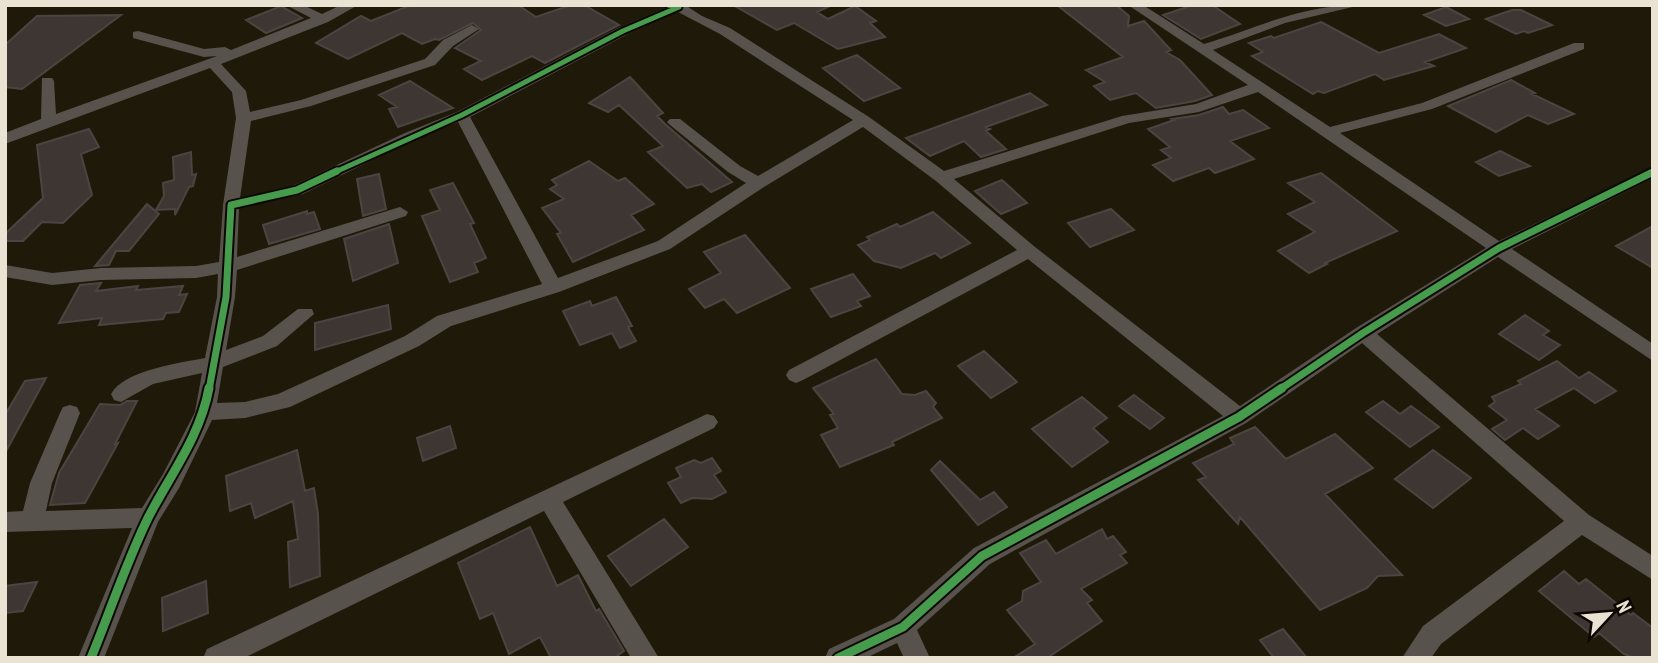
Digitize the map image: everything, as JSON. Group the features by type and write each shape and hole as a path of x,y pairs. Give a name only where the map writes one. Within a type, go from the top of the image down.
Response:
{"street":[{"path":"292,5 323,19"},
{"path":"5,139 213,62 352,5"},
{"path":"1135,5 1260,86 1653,354"},
{"path":"1202,49 1241,37 1281,20 1355,5"},
{"path":"231,205 296,190 410,136 462,115 674,6 725,31 864,120 942,177 1029,251 1239,417"},
{"path":"244,118 306,103 430,62 448,43 472,29"},
{"path":"138,35 204,53 247,48"},
{"path":"1327,132 1427,106 1579,46"},
{"path":"91,658 148,517 171,481 205,412 224,315 231,205 244,118 239,91 213,62"},
{"path":"47,81 49,121"},
{"path":"942,177 1127,119 1199,107 1260,86"},
{"path":"462,115 553,287"},
{"path":"205,412 245,410 283,401 412,341 444,321 553,287 664,245 758,183 864,120"},
{"path":"675,122 734,169 758,183"},
{"path":"838,658 902,627 982,556 1239,417 1363,333 1499,248 1653,172"},
{"path":"5,271 52,279 101,274 175,274 229,266 400,212"},
{"path":"796,375 1029,251"},
{"path":"121,394 148,379 214,363 270,341 305,314"},
{"path":"1363,333 1581,522 1653,569"},
{"path":"32,522 41,483 70,412"},
{"path":"216,658 707,422"},
{"path":"548,498 646,658"},
{"path":"5,522 148,517"},
{"path":"1415,658 1432,635 1581,522"},
{"path":"902,627 917,658"}],"building":[{"path":"411,5 518,5 536,17 571,5 584,5 619,25 545,63 532,56 482,80 464,69 481,61 455,48 481,30 473,23 439,40 422,44 402,33 348,59 316,43 361,16 371,21"},
{"path":"733,5 832,5 817,12 828,19 855,6 876,21 870,23 885,37 838,49 794,23 777,30"},
{"path":"1057,5 1116,5 1129,16 1128,26 1144,21 1171,50 1166,52 1180,60 1212,95 1156,108 1136,93 1110,100 1094,86 1105,82 1086,70 1123,57"},
{"path":"1193,5 1212,5 1240,24 1201,39 1163,15"},
{"path":"281,6 302,18 266,33 246,20"},
{"path":"1446,7 1469,19 1446,26 1424,15"},
{"path":"1512,10 1521,10 1552,25 1516,34 1486,19"},
{"path":"121,15 22,89 5,87 5,45 37,16"},
{"path":"1321,22 1379,53 1439,34 1466,48 1425,62 1434,66 1384,80 1375,74 1324,93 1318,91 1313,94 1252,56 1263,52 1249,43 1271,36 1274,38"},
{"path":"857,55 900,88 864,101 823,68"},
{"path":"630,77 663,113 657,116 732,182 711,192 702,184 687,188 648,152 663,146 619,105 608,112 589,103"},
{"path":"1511,80 1535,93 1532,94 1574,114 1548,124 1528,115 1496,132 1448,106"},
{"path":"410,81 453,108 398,127 389,109 397,107 379,95"},
{"path":"1030,93 1047,105 986,127 990,129 986,131 1006,149 981,157 964,141 930,156 906,138"},
{"path":"1223,107 1229,114 1243,110 1269,128 1230,141 1254,159 1215,173 1209,168 1173,181 1153,165 1171,158 1161,150 1170,147 1148,129 1174,120 1172,119 1199,115"},
{"path":"89,129 99,147 81,154 92,195 63,223 42,222 23,241 5,241 5,234 43,198 37,145"},
{"path":"1500,151 1530,166 1499,176 1476,162"},
{"path":"191,152 192,175 196,174 193,186 189,187 175,215 175,209 156,210 164,196 163,183 174,180 173,157"},
{"path":"589,161 618,181 625,178 654,204 631,215 644,230 573,262 557,234 561,233 542,208 564,199 550,189 557,185 552,180"},
{"path":"1321,173 1397,231 1325,263 1327,264 1309,273 1278,251 1315,232 1288,214 1315,202 1288,183"},
{"path":"379,174 386,209 363,216 357,179"},
{"path":"1002,180 1027,203 1001,214 975,191"},
{"path":"453,183 474,223 470,224 486,258 474,263 478,272 450,282 422,216 440,210 430,190"},
{"path":"147,204 159,214 129,251 116,251 109,265 95,266"},
{"path":"1111,209 1134,230 1090,247 1068,223"},
{"path":"307,211 307,214 314,212 320,229 269,244 263,225"},
{"path":"933,212 970,243 941,258 935,253 901,268 874,261 858,245 870,240 867,237 897,224 900,227"},
{"path":"389,224 398,263 353,281 344,239"},
{"path":"1653,226 1653,268 1616,246"},
{"path":"745,235 790,288 737,313 724,299 705,308 689,289 721,273 704,252"},
{"path":"853,274 870,296 857,301 861,306 831,317 811,289"},
{"path":"101,283 96,291 138,286 136,290 183,286 179,295 187,294 179,312 166,313 163,319 99,325 102,318 59,323 80,285"},
{"path":"616,297 632,326 628,327 636,341 620,348 612,333 580,345 563,311 590,301 592,306"},
{"path":"388,305 391,329 315,350 315,323"},
{"path":"1525,315 1549,331 1543,335 1560,345 1539,360 1499,334"},
{"path":"984,351 1017,382 991,398 958,366"},
{"path":"876,359 902,394 915,395 926,391 936,403 933,407 942,418 892,442 894,445 840,467 821,435 838,428 830,415 834,414 813,388"},
{"path":"1557,361 1579,378 1589,372 1616,391 1595,403 1574,388 1535,409 1559,426 1538,439 1523,428 1505,440 1492,429 1507,420 1489,406 1495,402 1492,397 1521,384 1518,381"},
{"path":"46,378 5,453 5,415 25,381"},
{"path":"1134,395 1164,418 1150,429 1119,406"},
{"path":"1082,397 1107,418 1093,428 1108,442 1072,467 1032,429"},
{"path":"127,401 137,401 115,444 118,443 85,503 50,505 59,473 100,404 120,405"},
{"path":"1383,401 1400,414 1411,406 1439,427 1410,447 1366,412"},
{"path":"450,426 456,448 423,461 417,438"},
{"path":"1255,427 1286,459 1335,434 1373,468 1325,494 1402,575 1378,576 1367,588 1320,610 1240,517 1238,524 1198,480 1206,477 1193,463 1234,444 1230,438"},
{"path":"297,450 305,491 314,488 318,514 320,576 290,587 288,542 298,539 293,501 255,518 251,503 230,511 226,476"},
{"path":"1433,450 1471,478 1433,508 1395,479"},
{"path":"712,458 721,471 714,475 726,492 712,499 692,498 681,503 668,483 681,477 676,468 694,460 701,463"},
{"path":"940,461 980,500 994,492 1007,507 978,525 931,470"},
{"path":"664,519 688,547 631,586 608,556"},
{"path":"530,527 557,586 578,575 596,611 599,609 624,651 614,658 551,658 540,637 509,654 493,613 480,619 458,563"},
{"path":"1102,529 1107,539 1113,536 1126,552 1120,555 1127,563 1081,589 1092,600 1087,603 1102,621 1047,658 1013,658 1035,644 1007,610 1022,601 1023,591 1041,582 1020,553 1046,540 1056,554"},
{"path":"1564,571 1579,584 1586,579 1631,615 1633,613 1653,628 1653,658 1635,658 1624,654 1599,633 1594,637 1539,591"},
{"path":"206,581 208,613 163,631 162,598"},
{"path":"37,582 23,611 5,613 5,586"},
{"path":"1283,629 1307,658 1274,658 1260,640"}],"cycle path":[{"path":"91,658 148,518 171,481 205,412 226,297 231,205 297,190 410,136 462,115 623,31 679,7 668,5"},
{"path":"838,658 903,627 982,556 1239,417 1363,333 1499,248 1653,172"}]}
